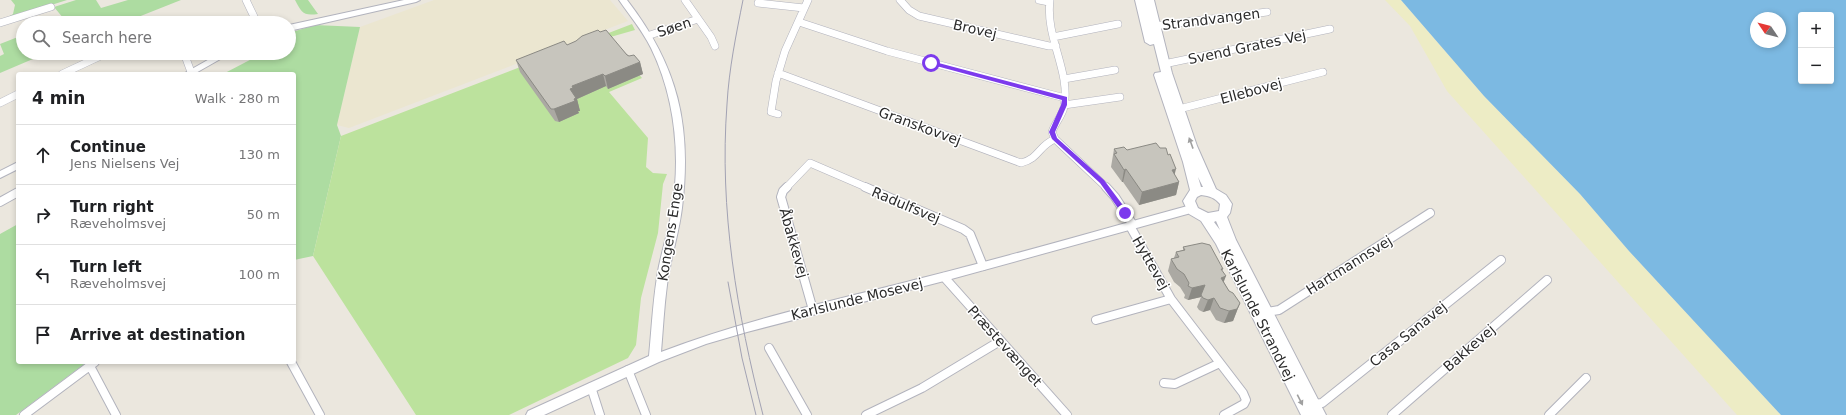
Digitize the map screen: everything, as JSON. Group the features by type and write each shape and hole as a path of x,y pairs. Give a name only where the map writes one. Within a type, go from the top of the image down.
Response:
{"main road":[{"path":"1140,0 1156,67 1189,162 1196,192"},
{"path":"1149,0 1164,64 1201,172 1211,192"},
{"path":"1196,192 1211,192 1221,197 1226,204 1226,209 1220,216 1205,217 1191,209 1188,201 1196,192"},
{"name":"Karlslunde Strandvej","path":"1220,216 1230,240 1267,312 1314,411"},
{"name":"Karlslunde Strandvej","path":"1205,217 1221,242 1314,411"}],"street":[{"path":"246,0 253,16"},
{"path":"296,26 416,0"},
{"name":"Kongens Enge","path":"623,0 650,35 666,72 676,107 680,134 680,167 677,209 663,274 655,359"},
{"name":"Søen","path":"685,0 715,46"},
{"path":"778,114 771,112 778,73 785,51 808,0"},
{"name":"Brovej","path":"900,0 909,10 919,16 1049,46 1056,46"},
{"path":"1039,0 1050,1 1048,17 1064,79 1064,102 1052,132 1055,139"},
{"path":"758,3 804,8"},
{"path":"21,16 51,6"},
{"name":"Strandvangen","path":"1154,26 1267,12"},
{"path":"0,23 16,18"},
{"name":"Søen","path":"650,35 698,19"},
{"path":"799,22 887,51 1064,102 1120,97"},
{"path":"1053,37 1118,24"},
{"name":"Svend Grates Vej","path":"1164,64 1330,29"},
{"path":"66,72 92,60"},
{"path":"186,60 189,72"},
{"path":"191,72 214,60"},
{"path":"1064,79 1115,70"},
{"name":"Ellebovej","path":"1179,109 1323,72"},
{"name":"Granskovvej","path":"778,73 1021,163 1032,160 1046,143 1055,139"},
{"path":"0,103 16,95"},
{"name":"Hyttevej","path":"1055,139 1102,182 1115,197 1171,299 1243,393 1246,400 1244,404 1224,415"},
{"name":"Radulfsvej","path":"810,163 963,229 970,234 983,266"},
{"name":"Åbakkevej","path":"810,163 783,191 781,197 813,310"},
{"path":"0,175 16,167"},
{"path":"1,199 16,193"},
{"name":"Karlslunde Mosevej","path":"532,415 628,370 718,336 944,277 1191,209"},
{"name":"Hartmannsvej","path":"1267,312 1279,310 1430,213"},
{"name":"Casa Sanavej","path":"1314,411 1501,260"},
{"name":"Præstevænget","path":"944,277 1067,415"},
{"name":"Bakkevej","path":"1392,415 1546,280"},
{"name":"Hyttevej","path":"1096,320 1171,299"},
{"path":"866,415 922,388 1000,341"},
{"path":"769,348 807,415"},
{"path":"1164,383 1175,384 1220,363"},
{"path":"24,415 93,364 116,415"},
{"path":"292,364 320,415"},
{"path":"628,370 646,415"},
{"path":"1549,415 1586,378"},
{"path":"591,387 600,415"}],"shaded area":[{"path":"434,0 610,0 628,21 349,128 337,125 360,27"}],"green space":[{"path":"11,0 67,0 1,21 13,14 15,5"},
{"path":"76,0 96,0 101,8 128,0 181,0 141,16 62,16 54,7"},
{"path":"295,0 308,0 318,14 304,13 301,11"},
{"path":"632,24 635,30 607,38 642,78 609,92 648,138 646,167 653,173 667,174 663,184 658,233 641,298 636,345 628,358 509,415 416,415 313,256 341,136"},
{"path":"315,25 360,27 337,125 341,136 313,256 296,260 296,72 227,72 250,60 296,60 296,31"},
{"path":"16,38 16,60 31,60 0,73 0,56 4,54 0,44"},
{"path":"16,225 16,364 84,364 16,415 0,415 0,234"}],"sand":[{"path":"1385,0 1401,0 1484,96 1580,194 1629,251 1781,415 1737,415 1447,91 1410,26"}],"water":[{"path":"1401,0 1846,0 1846,415 1781,415 1629,251 1580,194 1484,96"}],"building":[{"path":"598,30 600,32 606,30 627,55 634,55 640,62 605,76 603,74 572,86 573,88 570,89 576,98 574,99 575,101 551,109 516,60 564,41 567,45 576,41 582,36"},
{"path":"1156,143 1160,148 1166,148 1168,155 1170,154 1176,169 1172,170 1179,182 1142,192 1126,169 1124,170 1114,154 1117,153 1114,149 1124,147 1127,150"},
{"path":"1202,243 1210,245 1223,269 1221,269 1226,276 1221,278 1229,291 1233,293 1240,303 1237,309 1229,311 1220,308 1214,298 1208,300 1203,298 1201,295 1205,285 1192,288 1188,286 1189,283 1184,274 1177,269 1171,259 1179,257 1176,252 1185,250 1183,247"}],"tram line":[{"path":"743,0 729,78 725,144 726,183 728,222 738,300 745,338 763,415"},
{"path":"728,282 742,358 756,415"}],"route":[{"path":"931,63 1064,98 1064,105 1052,132 1055,139 1102,182 1115,197 1125,213"}]}
